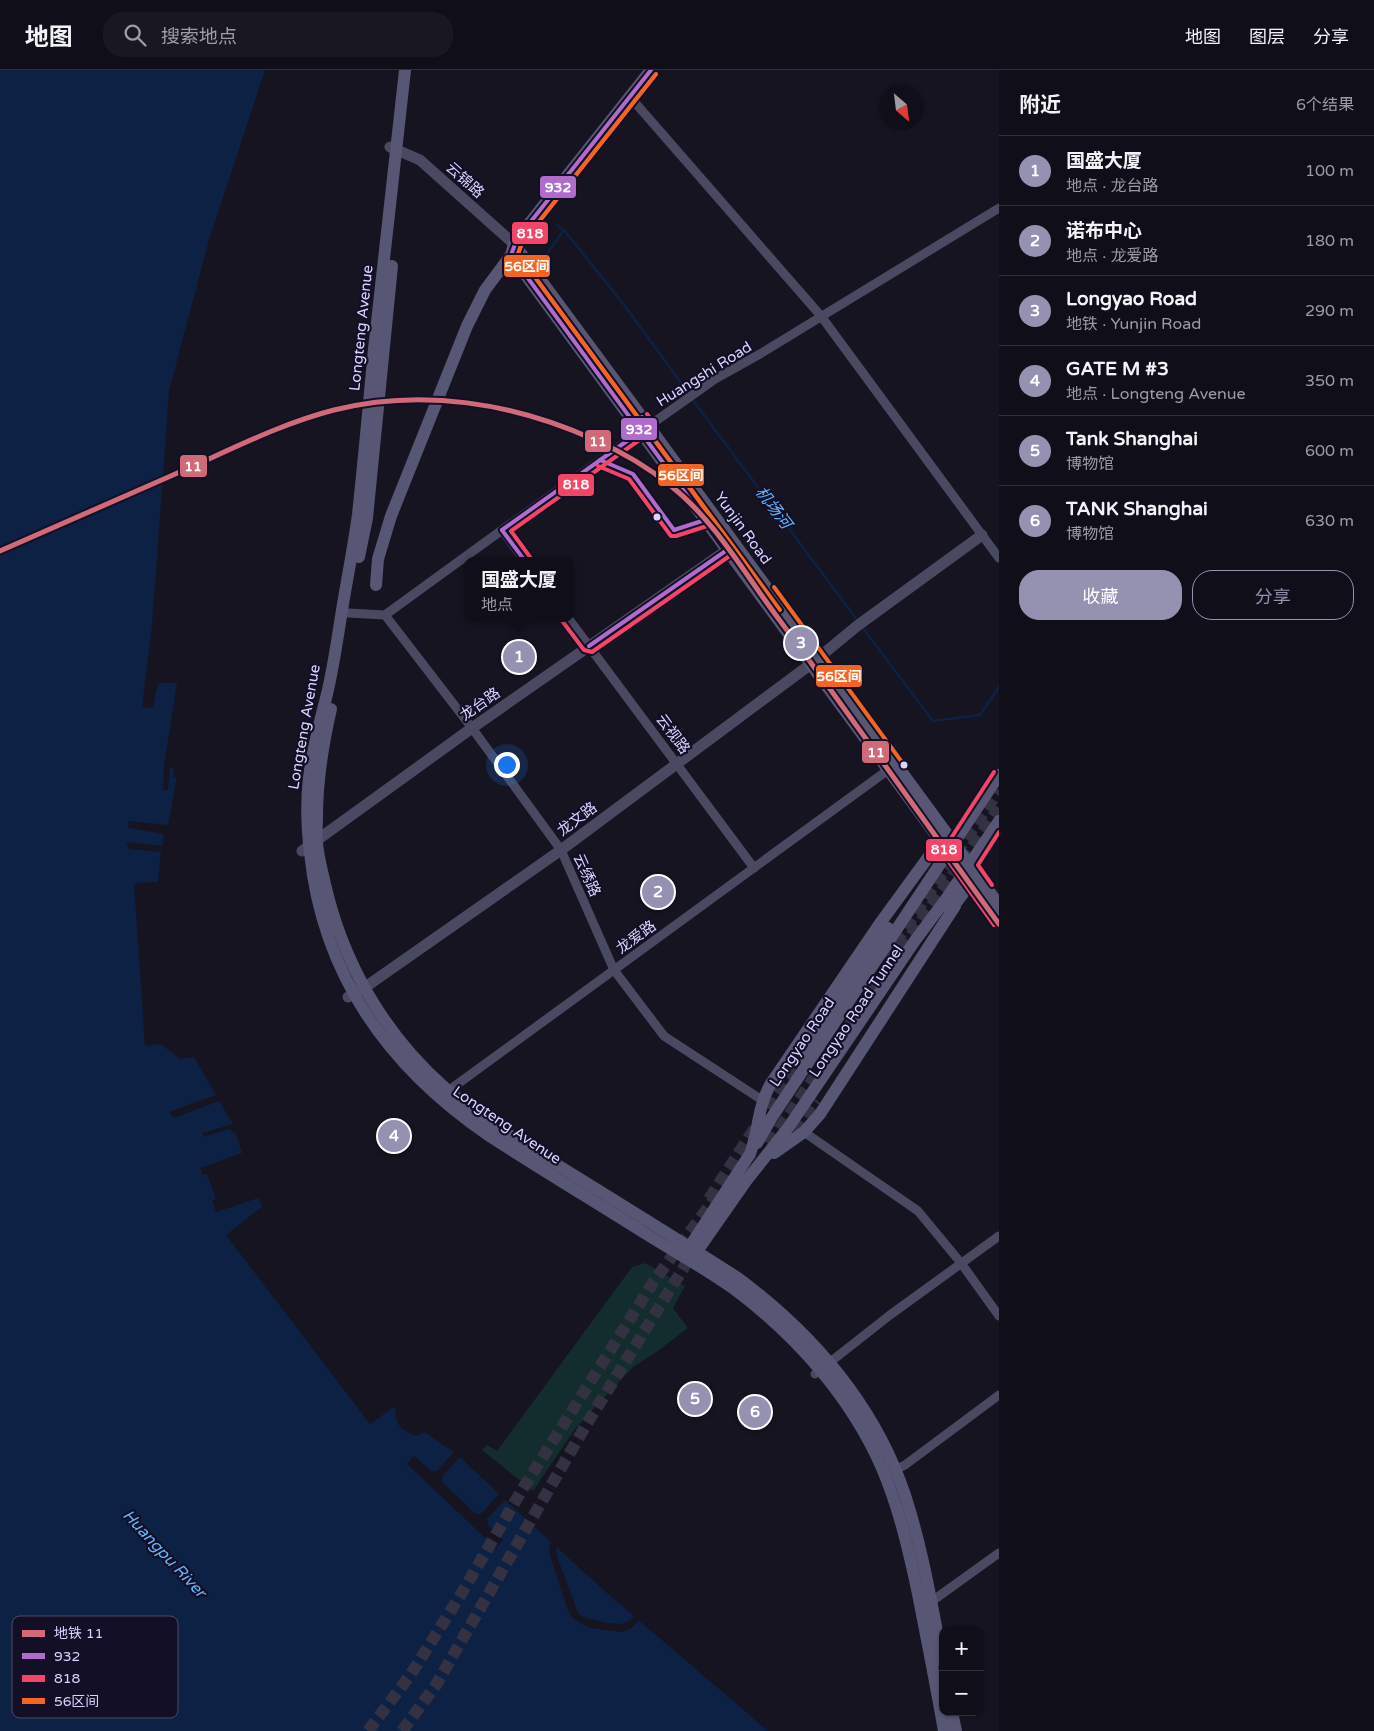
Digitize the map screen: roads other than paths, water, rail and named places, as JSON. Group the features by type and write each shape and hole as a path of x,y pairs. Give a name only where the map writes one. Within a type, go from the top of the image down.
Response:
{"main road":[{"name":"Longteng Avenue","path":"405,70 396,150 367,518 345,613 309,846 319,861 337,928 352,964 355,993 377,1030 392,1050 425,1086 450,1108 491,1137 688,1256"},
{"name":"Longteng Avenue","path":"396,150 411,70"},
{"path":"376,585 378,559 392,516 467,326 485,290 512,250 651,70"},
{"name":"Yunjin Road","path":"512,250 951,848 999,921"},
{"name":"Yunjin Road","path":"644,428 727,550 815,661 888,770 940,840 951,848"},
{"name":"Longyao Road","path":"688,1256 772,1117 999,775"},
{"path":"746,1182 775,1151 804,1132 820,1114 848,1073 999,821"},
{"name":"Longyao Road","path":"750,1154 754,1143 762,1100 770,1085 881,922 940,840"},
{"name":"Longyao Road Tunnel","path":"907,901 927,859"},
{"name":"Longyao Road Tunnel","path":"800,1058 907,901 940,864"},
{"name":"Yunjin Road","path":"968,874 999,906"},
{"path":"688,1256 788,1128 914,942 951,903"},
{"name":"Longyao Road Tunnel","path":"816,1100 923,941 951,903"},
{"name":"Longteng Avenue","path":"355,993 380,1014 422,1066 448,1091 497,1127 688,1256 732,1288 767,1316 821,1369 856,1418 882,1467 902,1523 939,1649"},
{"name":"Longteng Avenue","path":"821,1369 845,1383 866,1412 885,1447 905,1496 919,1543 944,1731"},
{"path":"953,1716 956,1731"}],"street":[{"path":"630,98 821,316 999,558"},
{"name":"云锦路","path":"396,150 420,160 512,250"},
{"name":"Huangshi Road","path":"464,557 702,388 999,208"},
{"path":"502,530 522,557"},
{"name":"龙文路","path":"355,993 561,850 815,661 860,624 982,536"},
{"name":"龙台路","path":"309,846 472,728 727,550"},
{"name":"Huangshi Road","path":"385,614 464,557"},
{"path":"345,613 385,614"},
{"name":"云绣路","path":"385,614 472,728 561,850 614,970 664,1036 762,1100"},
{"name":"云视路","path":"571,622 678,763 754,868"},
{"name":"龙爱路","path":"448,1091 888,770"},
{"path":"804,1132 918,1211 961,1263 999,1316"},
{"path":"821,1369 890,1315 999,1236"},
{"path":"895,1470 905,1465 999,1395"},
{"path":"926,1606 999,1553"}],"water":[{"name":"Huangpu River","path":"0,70 265,70 209,240 169,391 152,625 142,707 153,708 158,683 177,683 164,765 163,790 168,790 170,767 174,768 173,777 177,777 168,825 129,821 128,828 164,834 162,846 126,842 129,849 161,852 158,882 134,883 145,1046 160,1044 181,1059 194,1057 216,1095 169,1112 174,1118 219,1101 233,1124 203,1133 203,1137 229,1129 236,1134 242,1153 200,1168 203,1175 207,1174 216,1199 212,1200 216,1212 258,1198 263,1206 226,1235 370,1424 395,1406 397,1422 402,1428 416,1436 425,1432 454,1452 437,1471 431,1471 414,1456 407,1464 496,1548 503,1540 488,1525 487,1519 505,1500 608,1594 768,1731 0,1731"},
{"path":"460,1457 499,1494 482,1513 476,1514 443,1483 442,1477"}],"waterway":[{"name":"机场河","path":"557,225 564,230 625,306 689,394"},
{"name":"机场河","path":"548,252 564,230"},
{"name":"机场河","path":"692,399 858,621"},
{"name":"机场河","path":"862,627 933,721 980,715 999,687"}],"tunnel":[{"path":"885,958 999,790"},
{"path":"901,950 999,808"},
{"path":"769,1144 885,973"},
{"path":"709,1199 800,1058"},
{"path":"783,1145 816,1100"},
{"path":"368,1731 411,1674 460,1596 522,1490 654,1281 718,1194"},
{"path":"402,1731 436,1685 586,1425 694,1251"}],"metro line":[{"name":"11","path":"0,551 265,434 334,410 367,403 434,400 500,408 564,427 605,445 644,466 687,499 701,514 832,691 999,924"}],"place":[{"name":"Longyao Road","path":"801,643"},
{"name":"国盛大厦","path":"519,657"},
{"name":"诺布中心","path":"658,892"},
{"name":"GATE M #3","path":"394,1136"},
{"name":"Tank Shanghai","path":"695,1399"},
{"name":"TANK Shanghai","path":"755,1412"}]}
